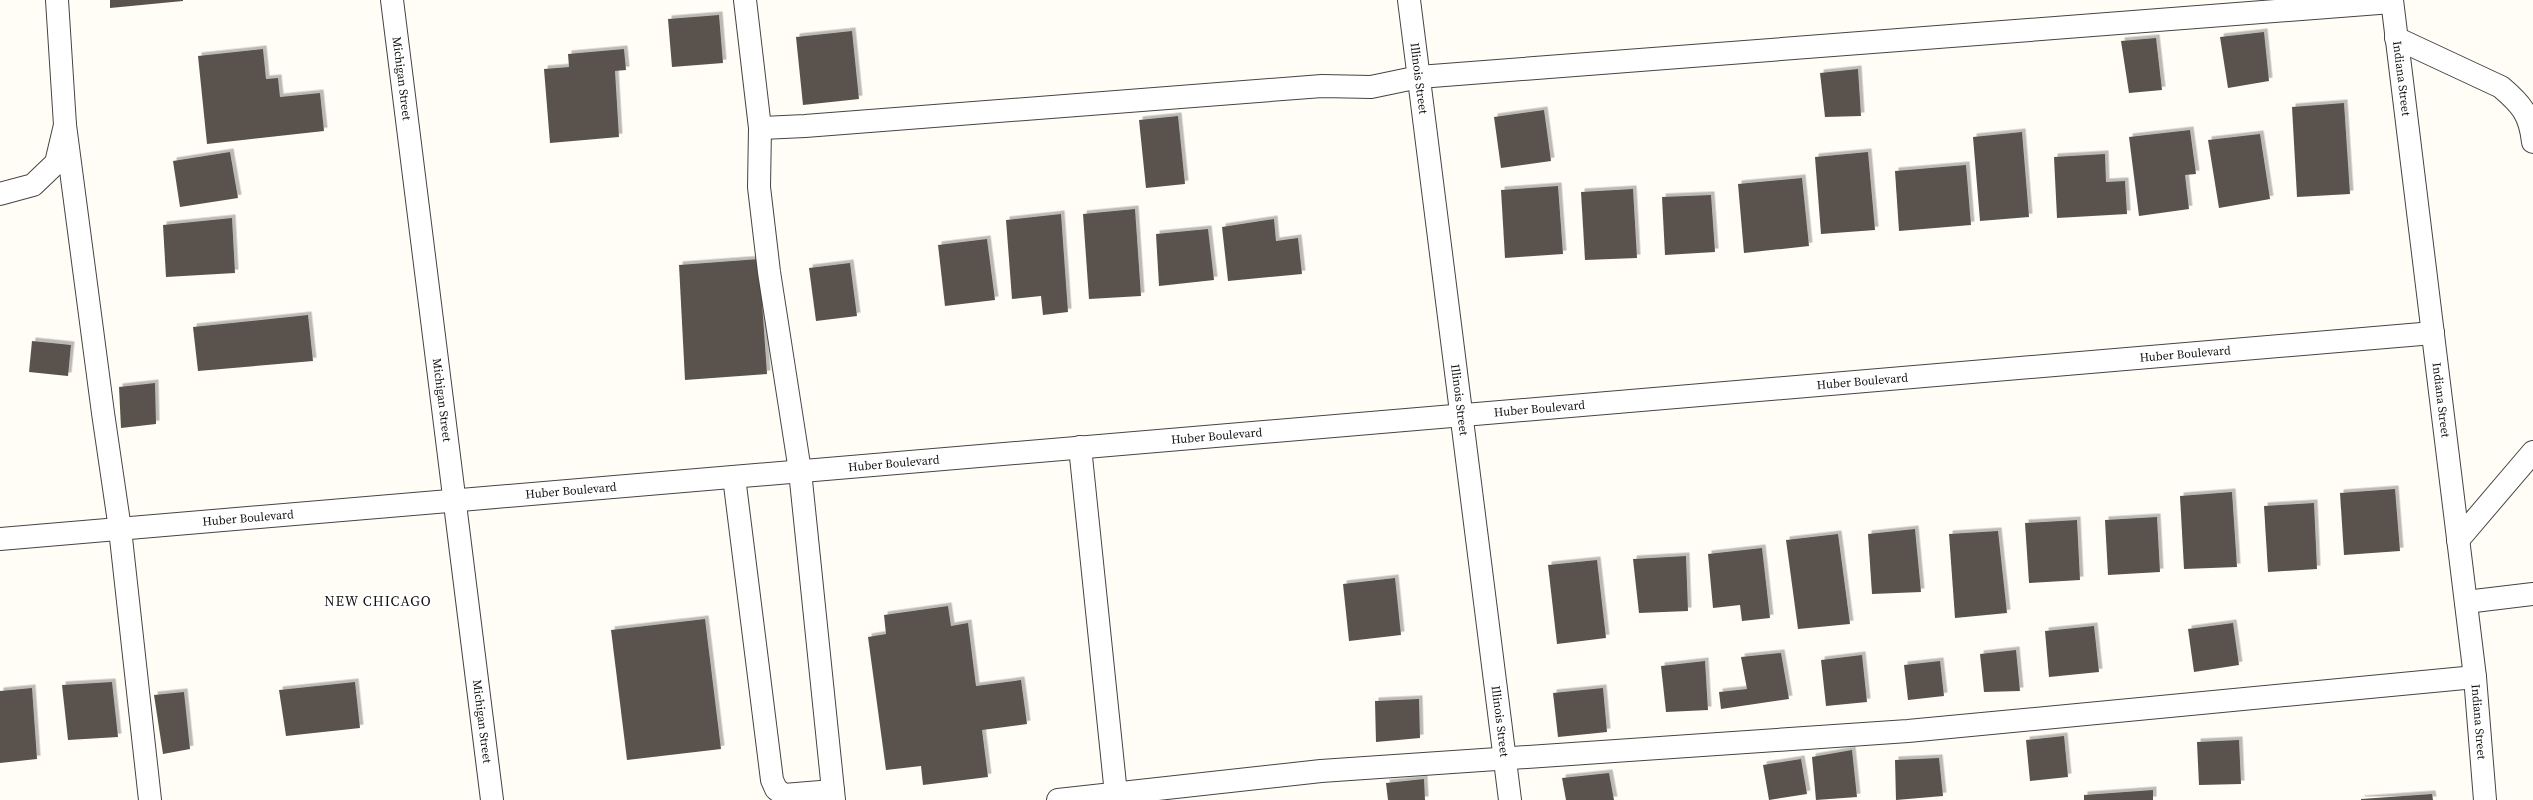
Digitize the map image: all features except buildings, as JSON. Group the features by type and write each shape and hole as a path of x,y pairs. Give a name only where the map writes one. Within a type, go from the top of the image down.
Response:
{"street":[{"path":"57,0 64,125 120,529 150,800"},
{"name":"Michigan Street","path":"392,0 492,800"},
{"path":"734,477 772,780 776,789 784,795 833,796 800,471 765,241 759,187 760,128 745,0"},
{"name":"Illinois Street","path":"1409,0 1510,800"},
{"path":"760,128 805,126 1322,86 1371,87 1419,77 2392,1"},
{"name":"Indiana Street","path":"2392,1 2475,677 2485,800"},
{"path":"2396,38 2501,87 2516,99 2527,115 2533,142"},
{"path":"0,194 33,185 56,163 64,125"},
{"name":"Huber Boulevard","path":"0,539 2433,333"},
{"path":"1080,447 1116,794"},
{"path":"2458,540 2533,452"},
{"path":"2466,602 2533,594"},
{"path":"1058,800 1321,771 1908,731 2475,677"}],"district":[{"name":"NEW CHICAGO","path":"378,601"}]}
